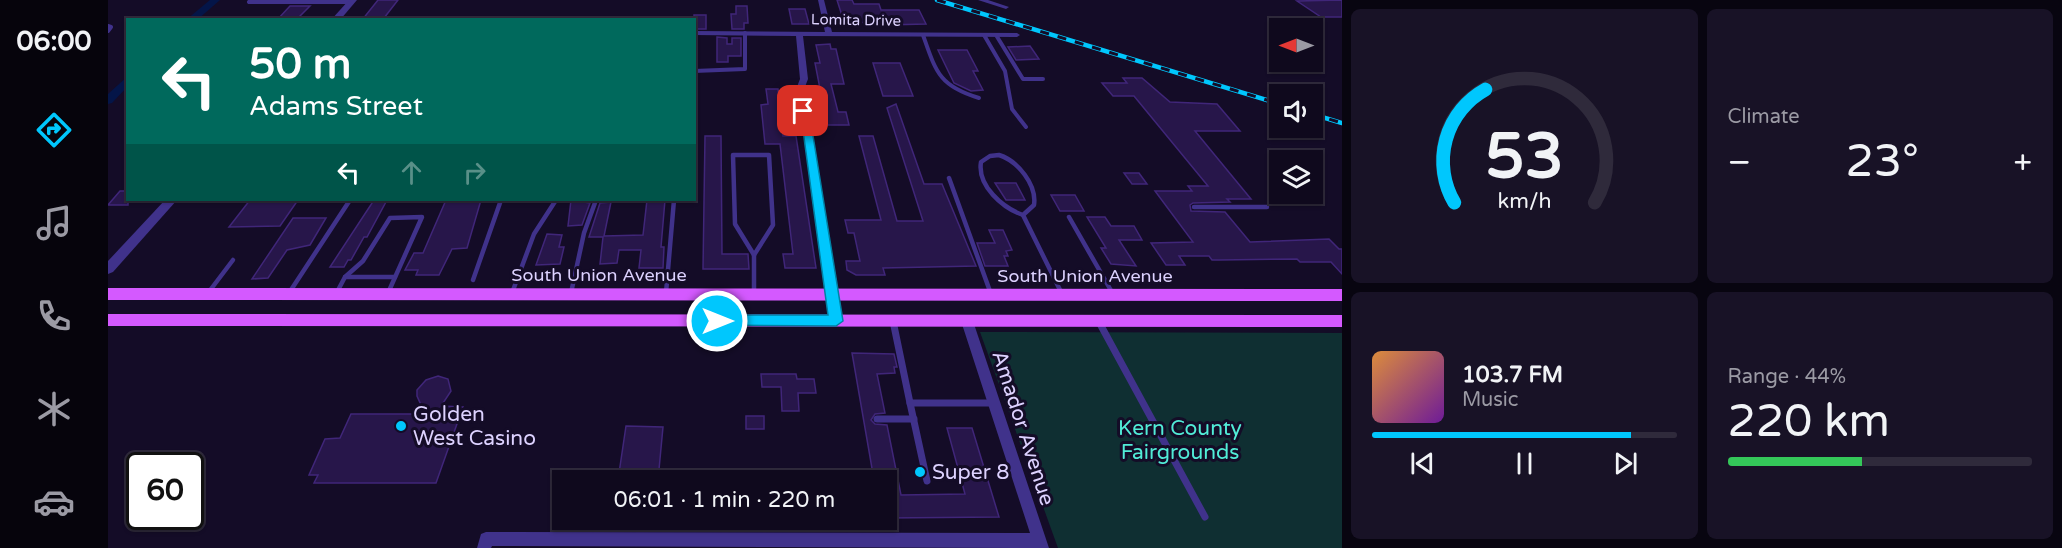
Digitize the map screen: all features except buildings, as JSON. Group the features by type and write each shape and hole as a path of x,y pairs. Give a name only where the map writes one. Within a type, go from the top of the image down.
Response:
{"main road":[{"name":"South Union Avenue","path":"108,294 1342,296"},
{"path":"108,320 1342,321"}],"street":[{"path":"821,0 829,34"},
{"path":"981,0 1006,7 1001,0"},
{"path":"337,18 352,1"},
{"name":"Lomita Drive","path":"696,33 1017,35"},
{"path":"799,33 804,79 799,92 808,129 836,321"},
{"path":"108,269 170,201"},
{"name":"Amador Avenue","path":"967,321 1041,544"},
{"path":"485,544 1041,544"}],"lane":[{"path":"251,0 249,2 352,1"},
{"path":"108,26 111,27 108,31"},
{"path":"696,71 745,69 745,33"},
{"path":"923,34 943,83 958,92 979,98"},
{"path":"984,35 1005,71 1012,109 1022,124 1026,126"},
{"path":"996,35 1023,79 1043,80"},
{"path":"754,255 773,225 769,154 733,155 735,224 754,255 754,295"},
{"path":"1023,215 1034,205 1035,198 1016,163 1005,155 985,158 980,168 997,199 1007,209 1023,215 1062,295"},
{"path":"949,178 991,295"},
{"path":"288,294 349,201"},
{"path":"473,280 501,201"},
{"path":"511,295 534,234 555,201"},
{"path":"570,295 584,233 596,201"},
{"path":"666,295 674,201"},
{"path":"1194,207 1267,207"},
{"path":"1070,217 1113,295"},
{"path":"335,295 345,277 363,261 390,218 422,218 387,295"},
{"path":"207,295 233,260"},
{"path":"345,277 395,277"},
{"path":"893,321 927,481"},
{"path":"1098,321 1205,517"},
{"path":"910,403 994,403"},
{"path":"877,419 914,419"}],"green space":[{"name":"Kern County Fairgrounds","path":"980,332 1342,333 1342,548 1058,548"}],"waterway":[{"path":"193,18 216,0"},
{"path":"108,101 126,81"}],"railway":[{"path":"937,0 1269,101"},
{"path":"1323,117 1342,123"}],"place":[{"name":"Golden West Casino","path":"401,426"},
{"name":"Super 8","path":"920,472"}],"route":[{"path":"717,321 836,321 808,129 803,111"}]}
